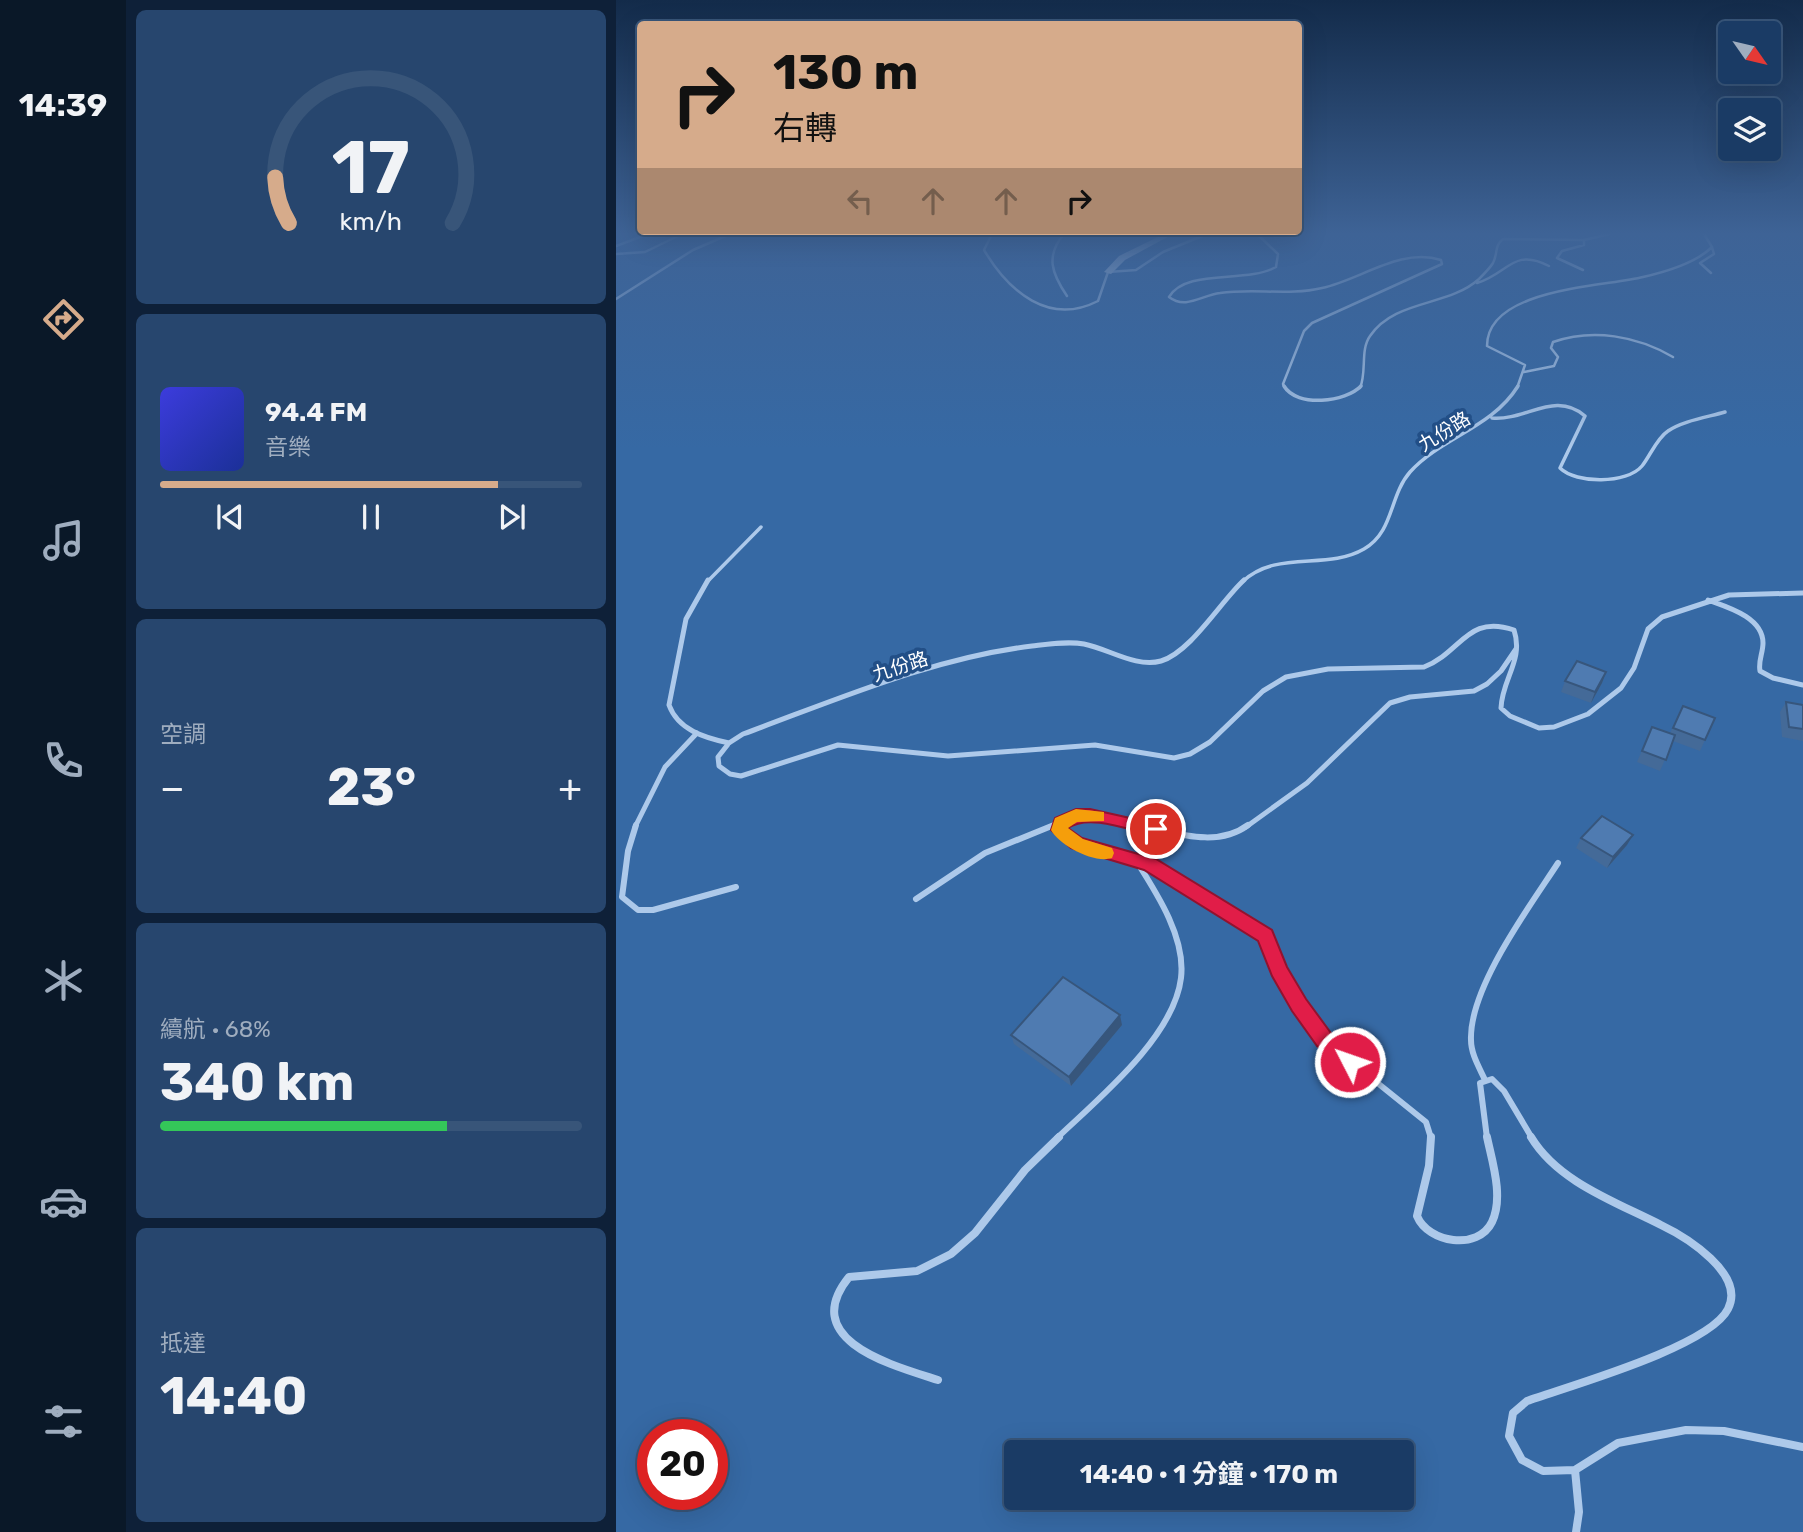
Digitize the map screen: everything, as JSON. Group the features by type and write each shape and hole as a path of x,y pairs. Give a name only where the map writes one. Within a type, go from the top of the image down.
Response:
{"lane":[{"path":"1046,305 1067,311 1091,305"},
{"path":"1346,305 1304,331 1283,384 1287,391 1314,401 1348,397 1360,388 1365,377 1367,337 1406,308 1414,305"},
{"path":"1522,305 1499,315 1487,334 1487,346 1522,362 1525,365 1524,372 1554,366 1558,357 1550,345 1558,340 1578,337 1641,340 1673,356"},
{"name":"九份路","path":"729,743 743,734 874,689 996,653 1069,643 1100,646 1144,662 1172,657 1222,601 1260,568 1349,554 1374,543 1388,523 1396,495 1409,472 1439,448 1492,418 1509,405 1524,372"},
{"path":"1492,418 1505,419 1543,405 1575,409 1585,416 1560,468 1573,475 1614,480 1640,470 1667,431 1725,412"},
{"path":"761,527 720,564 701,589 687,619 670,687 669,708 677,720 697,733 729,743 718,757 719,766 730,774 741,776 838,745 948,756 1095,745 1174,758 1190,754 1210,742 1263,691 1286,677 1328,669 1424,667 1443,659 1471,629 1490,622 1514,630 1518,637 1514,674 1499,698 1501,708 1527,725 1554,727 1588,714 1616,694 1634,668 1642,640 1654,622 1708,600 1729,595 1803,593"},
{"path":"1708,600 1737,613 1758,627 1763,643 1758,664 1760,670 1773,678 1803,684"},
{"path":"916,899 970,859 1004,842 1076,816 1090,816 1210,839 1239,832 1307,783 1390,703 1403,698 1455,696 1480,690 1497,678 1516,646"},
{"path":"697,733 671,758 649,794 629,839 622,897 638,910 653,910 736,887"},
{"path":"1061,823 1059,830 1077,844 1135,859 1176,878 1265,935 1279,971 1324,1040 1426,1122 1433,1136 1434,1150 1417,1207 1420,1224 1431,1234 1448,1240 1463,1240 1482,1235 1496,1216 1499,1202 1483,1127 1479,1090 1485,1080"},
{"path":"939,1380 862,1348 835,1328 831,1313 837,1292 849,1277 908,1272 937,1264 960,1248 1050,1142 1094,1104 1148,1041 1170,1009 1181,980 1178,946 1169,922 1135,859"},
{"path":"1485,1080 1474,1057 1470,1036 1476,1011 1488,979 1558,863"},
{"path":"1485,1080 1501,1084 1520,1122 1540,1151 1566,1173 1594,1192 1703,1251 1721,1268 1728,1285 1728,1308 1715,1325 1675,1348 1527,1401 1513,1413 1509,1436 1522,1460 1543,1471 1575,1470 1618,1443 1686,1430 1724,1431 1803,1447"},
{"path":"1575,1470 1579,1512 1576,1532"}],"shaded area":[{"path":"616,305 1803,305 1803,1532 616,1532"}],"building":[{"path":"1577,661 1606,672 1595,692 1565,681"},
{"path":"1786,702 1803,705 1803,729 1789,727"},
{"path":"1683,706 1715,718 1705,740 1673,728"},
{"path":"1652,727 1675,735 1666,760 1642,751"},
{"path":"1602,816 1633,835 1613,857 1581,838"},
{"path":"1063,977 1120,1015 1069,1077 1011,1035"}],"slow traffic":[{"path":"1098,817 1076,816 1061,823 1059,830 1077,844 1106,853"}],"route":[{"path":"1156,829 1108,818 1076,816 1061,823 1059,830 1077,844 1149,864 1176,878 1218,908 1265,935 1279,971 1299,1005 1324,1040 1350,1062"}]}
